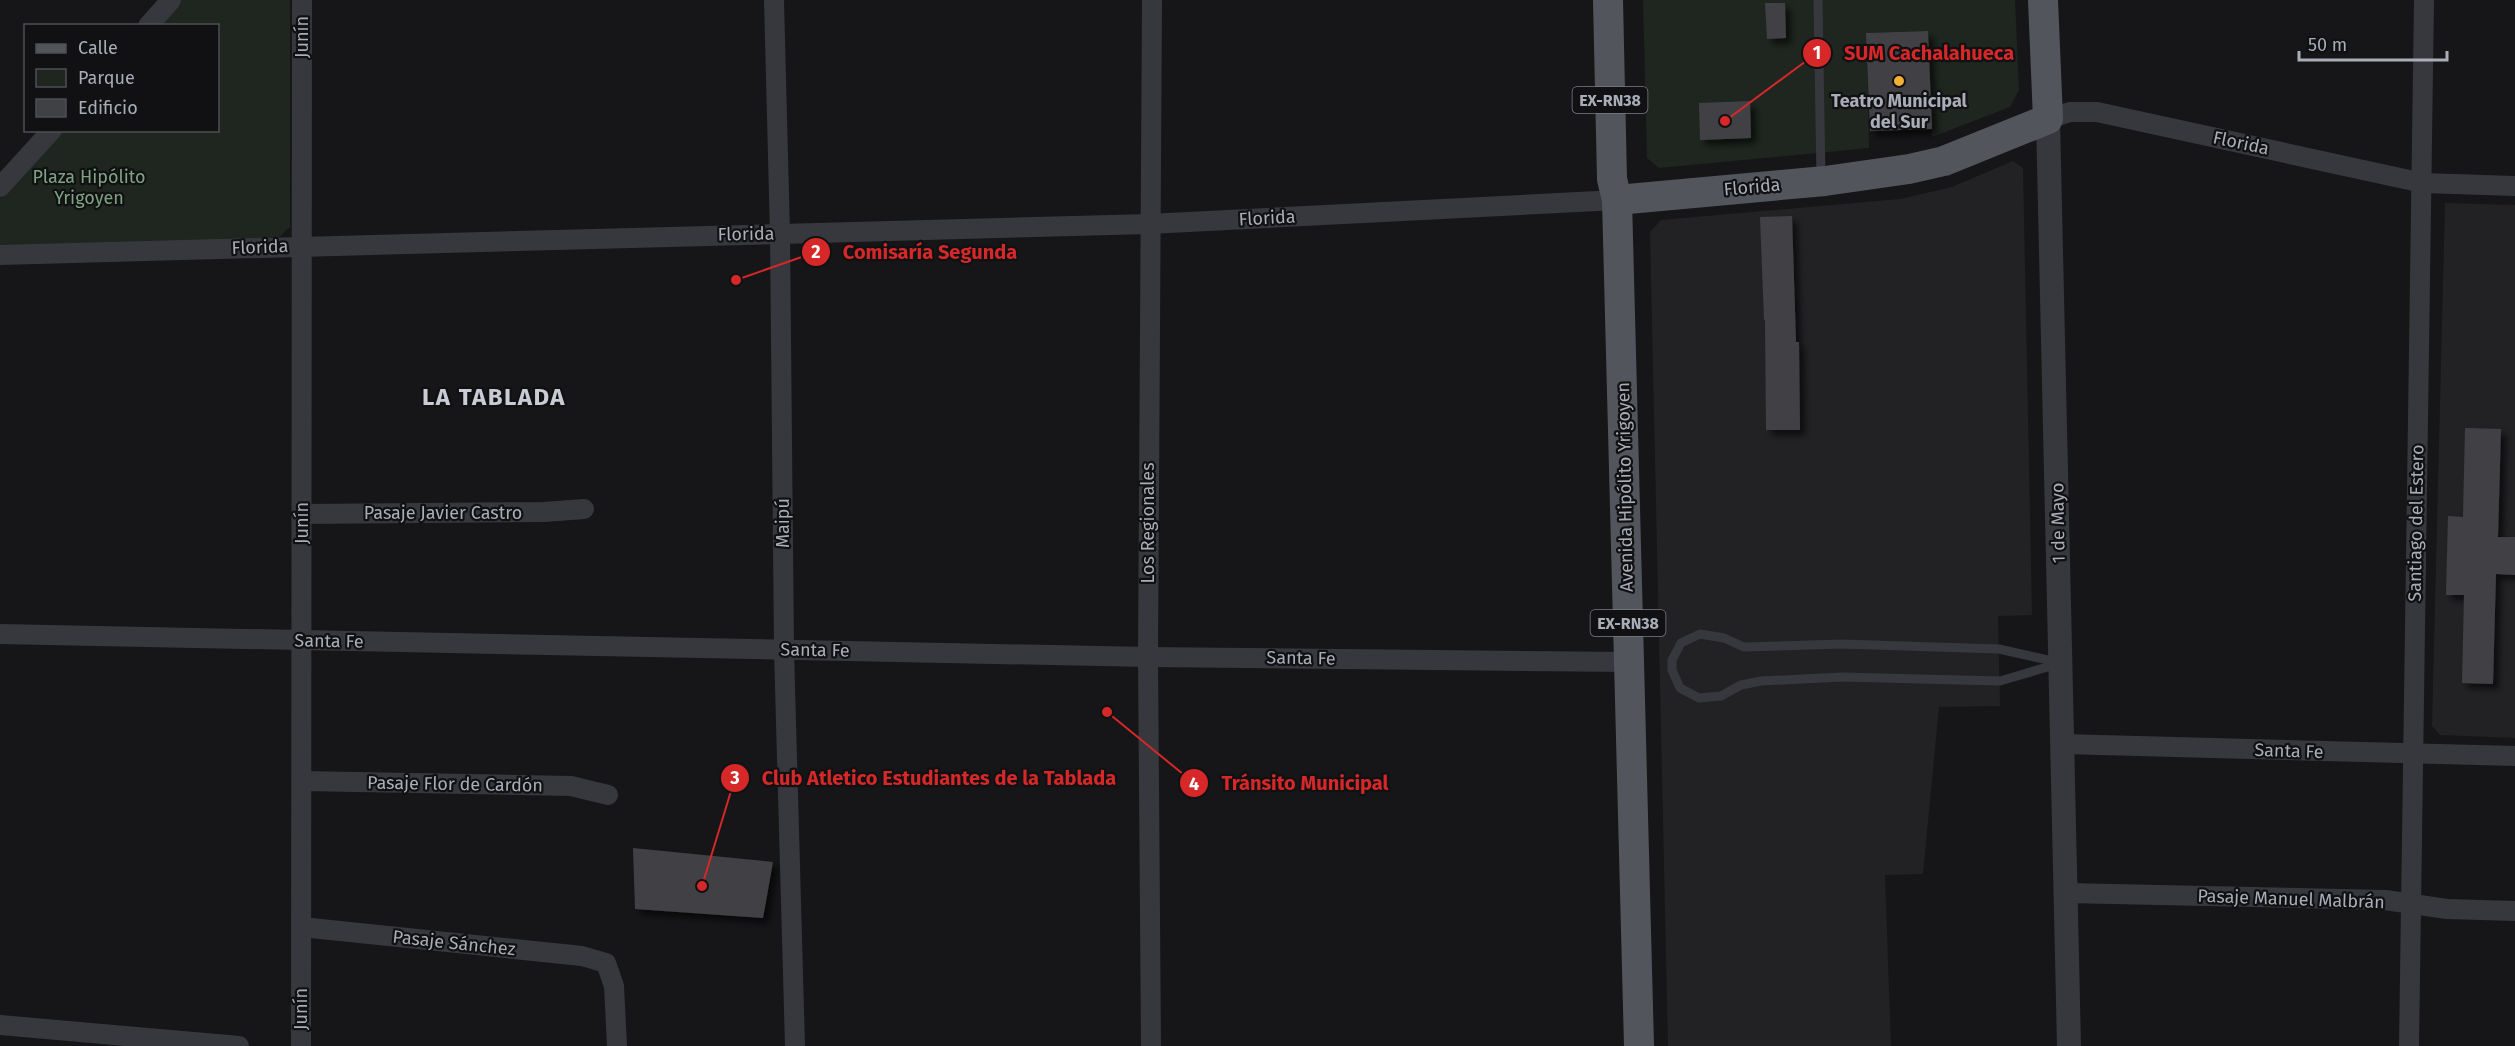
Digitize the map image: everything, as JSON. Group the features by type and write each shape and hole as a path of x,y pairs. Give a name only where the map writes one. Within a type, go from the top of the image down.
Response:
{"main road":[{"name":"Avenida Hipólito Yrigoyen","path":"1608,0 1612,179 1617,200 1639,1046"},
{"name":"1 de Mayo","path":"2043,0 2048,119"},
{"name":"Florida","path":"1617,200 1821,181 1910,169 1944,161 2048,119"}],"street":[{"path":"150,24 171,0"},
{"name":"Junín","path":"301,1046 302,0"},
{"name":"Maipú","path":"774,0 780,234 784,650 795,1046"},
{"name":"Los Regionales","path":"1150,1046 1148,657 1152,0"},
{"name":"Santiago del Estero","path":"2409,1046 2424,0"},
{"name":"Florida","path":"2048,119 2070,112 2097,112 2423,183 2515,186"},
{"name":"1 de Mayo","path":"2048,119 2069,1046"},
{"path":"0,187 50,132"},
{"name":"Florida","path":"0,255 1149,224 1617,200"},
{"name":"Pasaje Javier Castro","path":"302,514 544,513 584,508"},
{"name":"Santa Fe","path":"0,634 1148,657 1629,662"},
{"name":"Santa Fe","path":"2063,744 2515,756"},
{"name":"Pasaje Flor de Cardón","path":"302,781 570,786 608,795"},
{"name":"Pasaje Manuel Malbrán","path":"2066,893 2385,900 2447,909 2515,911"},
{"name":"Pasaje Sánchez","path":"301,927 582,956 606,963 614,986 617,1046"},
{"path":"0,1024 239,1046"}],"lane":[{"path":"1818,0 1821,181"},
{"path":"1700,634 1724,638 1744,647 1841,644 1999,649 2061,663 2000,681 1842,677 1761,681 1741,685 1721,696 1699,698 1680,688 1672,670 1672,660 1681,643 1700,634"}],"shaded area":[{"path":"2013,161 2023,168 2032,615 1998,616 2000,706 1939,707 1923,874 1885,875 1891,1046 1668,1046 1650,232 1661,220 1900,199 1952,187"},
{"path":"2445,203 2515,205 2515,738 2440,735 2432,726"}],"green space":[{"name":"Plaza Hipólito Yrigoyen","path":"182,0 290,0 290,227 277,239 0,246 0,198 61,132 219,132 219,24 160,24"},
{"path":"1643,0 2015,0 2019,90 2010,107 1932,137 1928,31 1867,33 1869,148 1659,168 1647,158"}],"building":[{"path":"1765,3 1785,3 1786,38 1767,39"},
{"name":"Teatro Municipal del Sur","path":"1928,31 1932,129 1870,131 1866,33"},
{"path":"1750,101 1751,138 1700,140 1699,103"},
{"path":"1792,216 1796,342 1799,342 1800,430 1766,430 1765,320 1760,217"},
{"path":"2465,428 2501,429 2498,537 2515,537 2515,575 2496,574 2493,684 2462,683 2464,595 2446,595 2448,516 2463,517"},
{"path":"633,848 773,862 763,918 635,909"}],"place":[{"name":"Teatro Municipal del Sur","path":"1899,81"},
{"name":"SUM Cachalahueca","path":"1725,121"},
{"name":"Comisaría Segunda","path":"736,280"},
{"name":"Tránsito Municipal","path":"1107,712"},
{"name":"Club Atletico Estudiantes de la Tablada","path":"702,886"}],"district":[{"name":"LA TABLADA","path":"494,397"}]}
